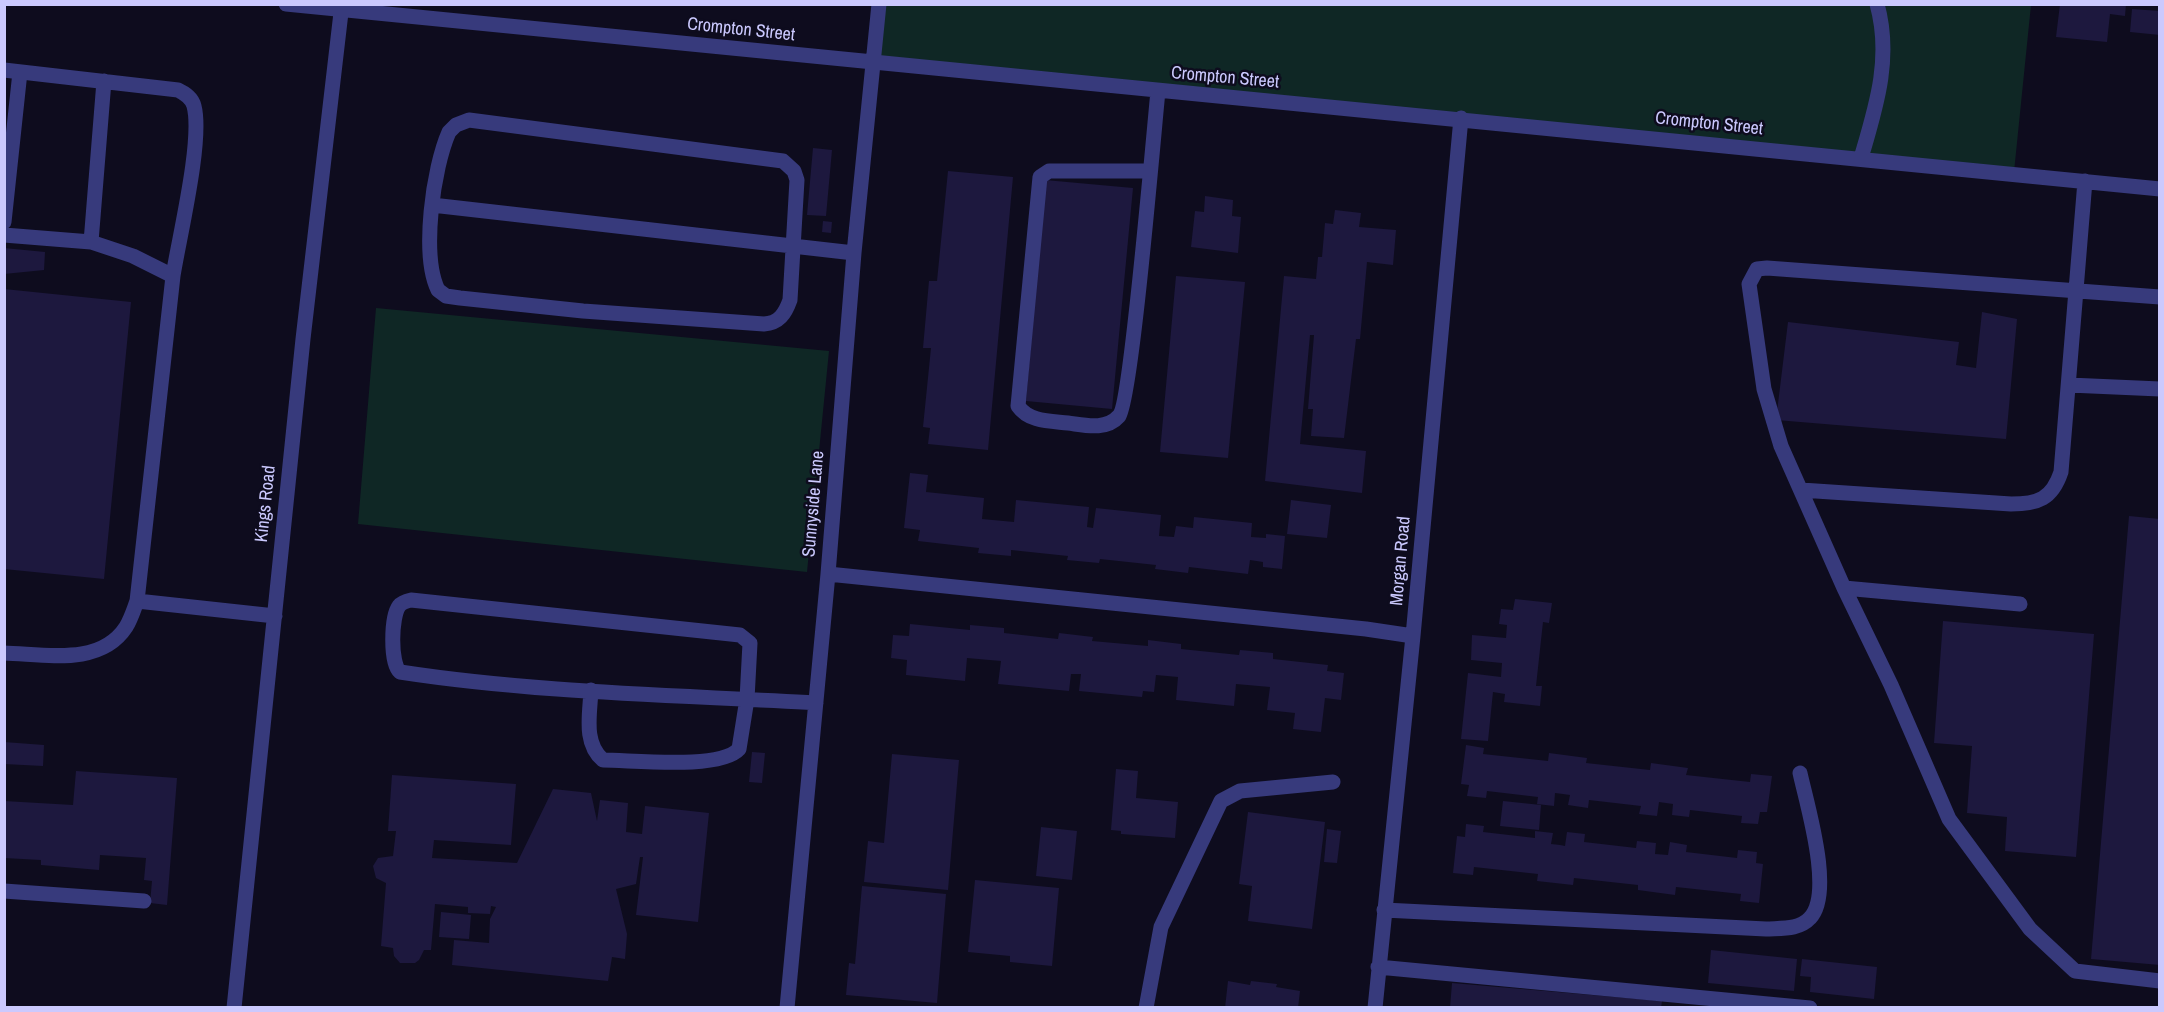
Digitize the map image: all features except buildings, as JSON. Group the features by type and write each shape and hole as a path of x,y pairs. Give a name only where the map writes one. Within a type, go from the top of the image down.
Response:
{"street":[{"name":"Crompton Street","path":"286,4 342,7 1158,91 1461,118 2160,189"},
{"name":"Sunnyside Lane","path":"787,1008 828,574 854,253 879,4"},
{"path":"1861,158 1881,91 1884,54 1877,4"},
{"name":"Kings Road","path":"234,1008 303,339 342,7"},
{"path":"4,222 12,71 178,90 186,94 194,104 194,153 172,276 138,601 126,627 119,635 92,653 78,656 4,653"},
{"path":"91,242 104,81"},
{"path":"1150,171 1049,171 1041,177 1018,406 1028,416 1093,426 1113,422 1123,411 1150,171 1158,91"},
{"name":"Morgan Road","path":"1375,1008 1413,636 1461,118"},
{"path":"469,120 783,161 794,171 797,180 790,300 786,312 772,323 583,311 446,296 438,290 429,266 432,205 449,132 456,125 469,120"},
{"path":"1801,490 2011,504 2039,501 2052,492 2061,472 2085,181"},
{"path":"432,205 854,253"},
{"path":"4,235 91,242 133,256 172,276"},
{"path":"2160,297 1767,268 1757,269 1749,284 1764,389 1781,447 1891,686 1948,819 2030,929 2075,971 2160,981"},
{"path":"2069,385 2160,389"},
{"path":"828,574 1366,629 1413,636"},
{"path":"1844,588 2020,604"},
{"path":"591,690 590,739 592,748 603,760 698,761 728,757 739,749 747,699 751,649 748,640 740,635 411,600 404,601 396,609 392,658 400,672 591,690 747,699 816,703"},
{"path":"138,601 275,616"},
{"path":"1384,910 1766,929 1794,928 1811,918 1818,905 1820,880 1800,773"},
{"path":"1146,1008 1161,927 1221,801 1240,791 1333,782"},
{"path":"4,891 144,901"},
{"path":"1378,967 1810,1008"}],"green space":[{"path":"880,5 2031,5 2014,172 874,62"},
{"path":"376,308 829,351 807,572 358,524"}]}
